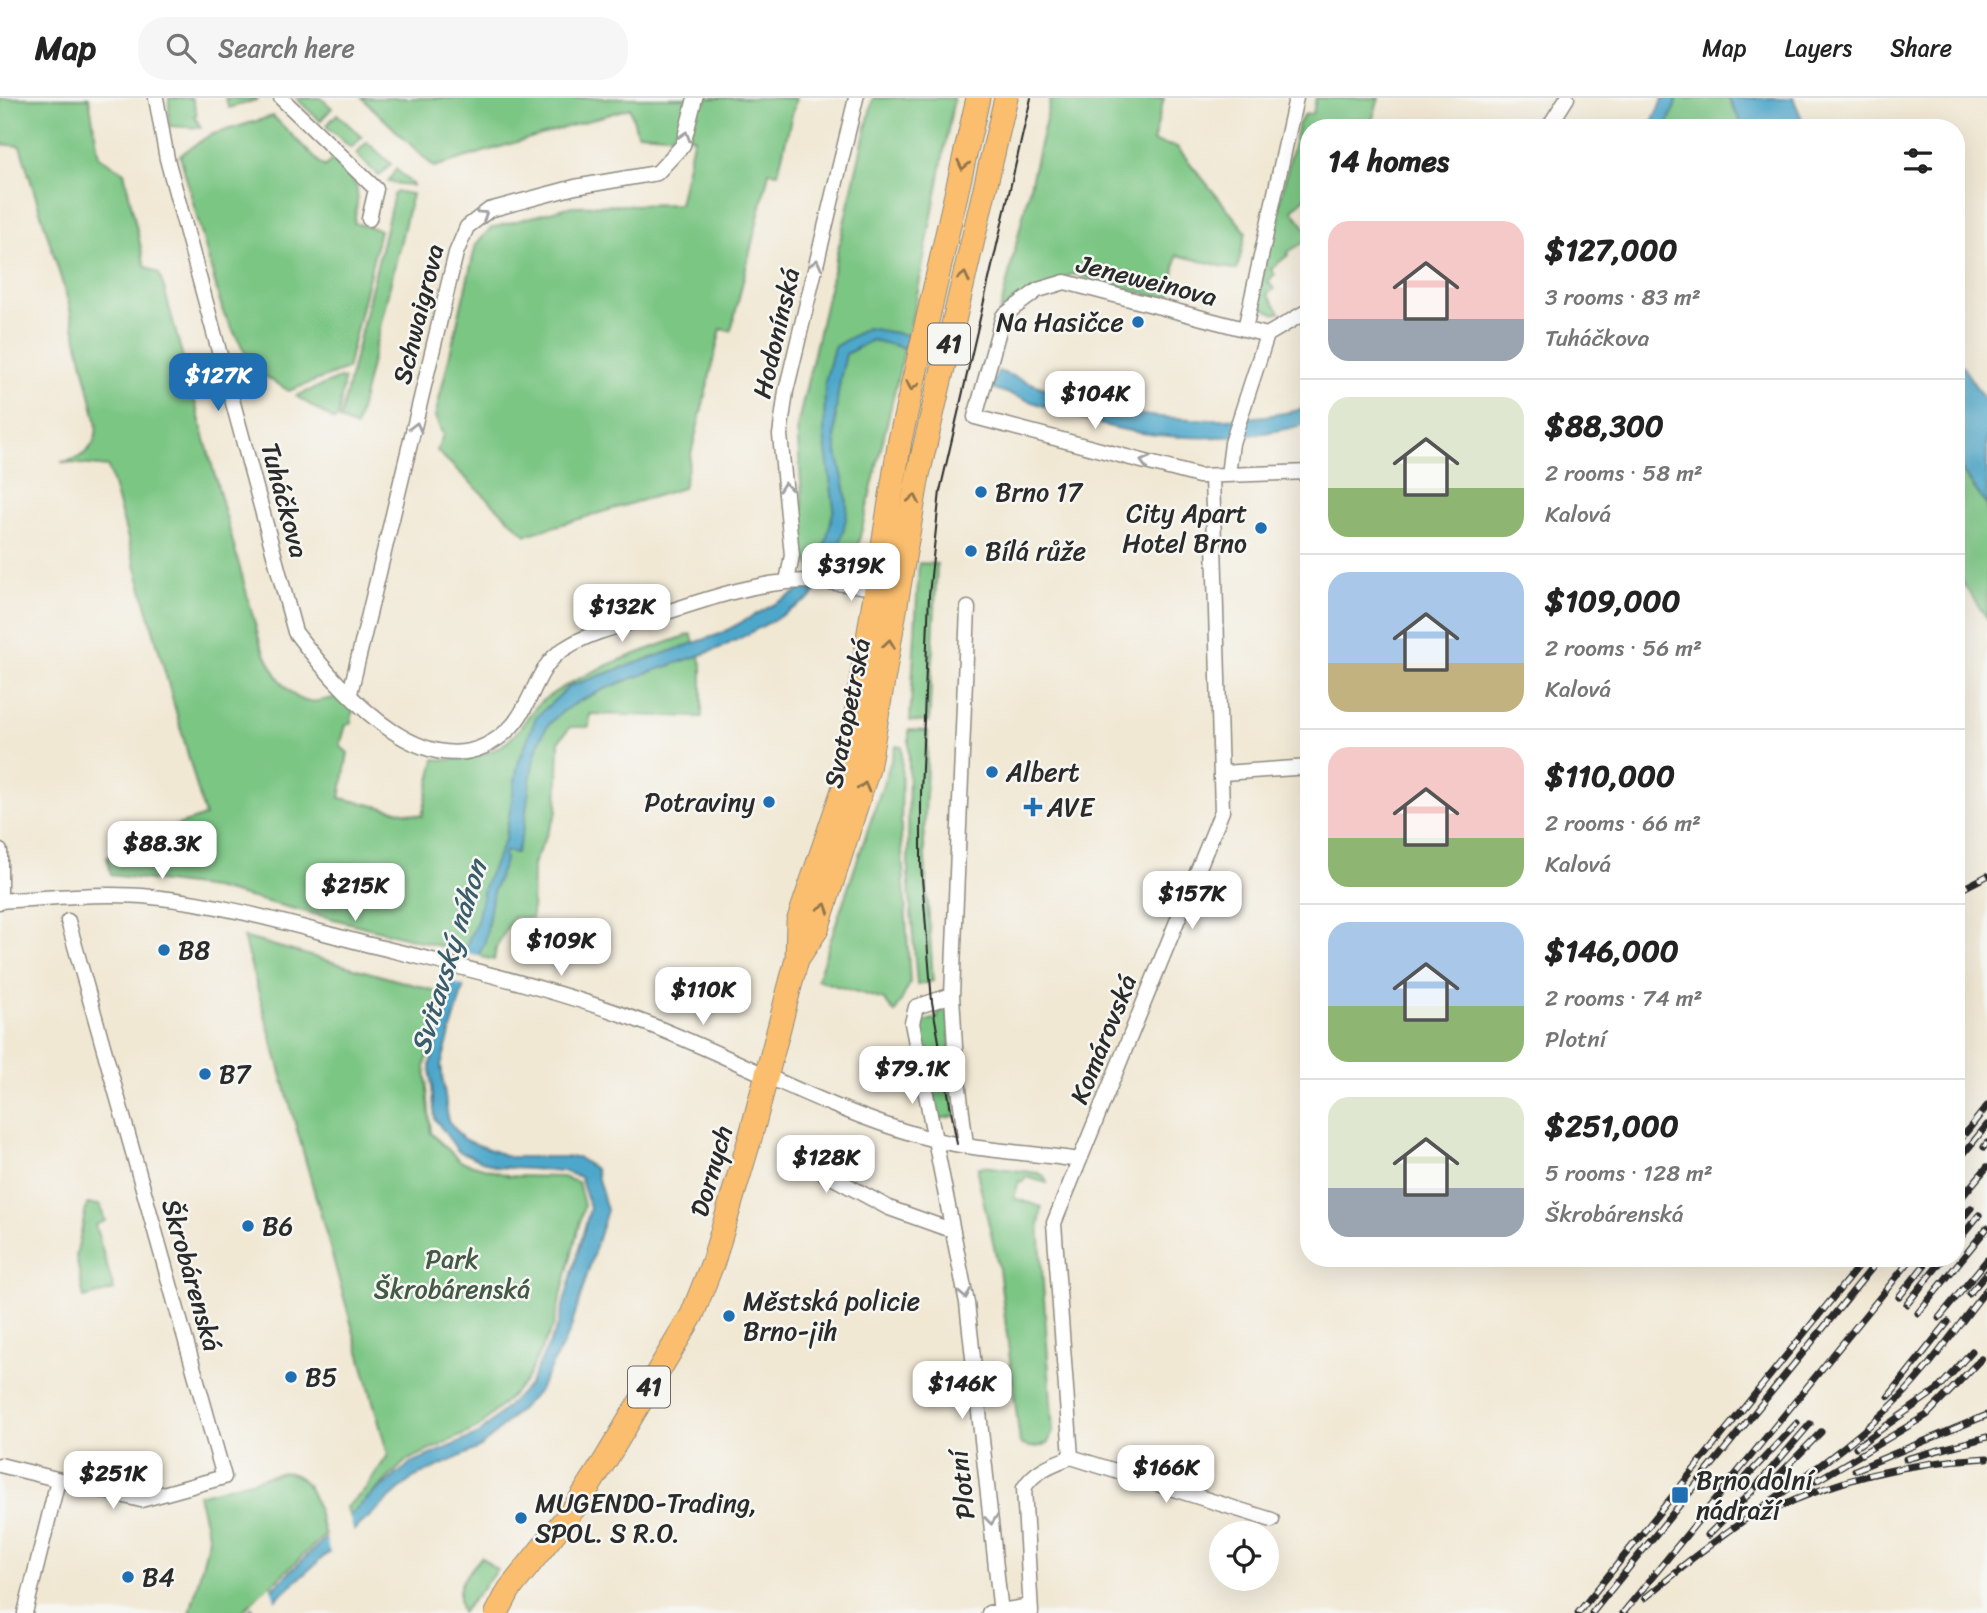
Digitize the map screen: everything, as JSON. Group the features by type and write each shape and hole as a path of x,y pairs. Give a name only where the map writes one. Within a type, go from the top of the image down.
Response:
{"main road":[{"name":"Svatopetrská","path":"797,960 817,929 862,793 879,716 900,440 978,98"},
{"name":"Svatopetrská","path":"860,695 918,475 1006,98"},
{"name":"Dornych","path":"497,1613 509,1590 592,1482 699,1300 751,1135 797,960 798,922 844,787 860,695"}],"street":[{"name":"Tuháčkova","path":"156,98 167,159 295,632 318,662 398,737 433,752 458,754 490,742 512,726 551,660 563,649 591,635 755,587 791,582 887,589"},
{"path":"281,98 376,189 369,219"},
{"name":"Schwaigrova","path":"350,693 456,253 467,227 489,210 575,187 657,173 683,145 695,98"},
{"name":"Hodonínská","path":"791,582 792,555 780,435 786,391 856,98"},
{"path":"1245,329 1296,98"},
{"path":"1554,119 1567,98"},
{"name":"Jeneweinova","path":"1212,476 1199,476 975,417 1003,316 1038,290 1065,282 1267,335"},
{"path":"1228,475 1232,443 1267,335 1300,315"},
{"path":"1212,476 1300,472"},
{"name":"Komárovská","path":"1071,1457 1053,1233 1056,1215 1222,811 1223,773 1212,476"},
{"path":"966,1145 956,1064 952,995 968,608"},
{"path":"1223,773 1300,768"},
{"path":"0,851 0,902 96,895 169,899 284,923 440,962 624,1016 766,1074 829,1104 937,1140 1080,1160"},
{"name":"Škrobárenská","path":"0,1465 141,1500 224,1476 68,920"},
{"path":"793,1157 877,1203 914,1219 945,1228 953,1227 912,1015 919,1005 952,995"},
{"name":"Plotní","path":"953,1227 967,1303 997,1612"},
{"path":"997,1612 1030,1610 1032,1590 1024,1488 1029,1479 1045,1467 1071,1457 1272,1520"},
{"path":"25,1613 58,1480"}],"green space":[{"path":"0,98 89,98 99,157 124,172 145,266 159,274 164,288 261,646 278,678 297,698 310,702 343,698 353,709 351,723 346,725 340,746 348,753 340,798 422,816 435,759 467,758 489,752 508,741 539,703 560,689 615,662 691,634 702,664 702,717 590,714 589,727 570,727 559,741 557,812 533,864 532,918 513,917 496,948 494,960 213,888 111,875 107,857 137,847 135,839 205,816 108,467 61,462 77,458 89,449 96,436 96,420 68,301 20,146 0,144"},
{"path":"169,98 192,98 197,114 194,115 201,128 169,126"},
{"path":"225,98 254,98 257,100 229,108"},
{"path":"296,98 321,98 332,108 320,121"},
{"path":"362,98 796,98 778,173 769,172 731,331 721,329 683,488 526,535 437,451 443,435 435,417 476,244 491,228 572,206 679,204 694,137 637,133 630,108 434,167"},
{"path":"873,98 954,98 916,301 855,558 841,568 812,568 802,552 803,545 799,545 797,512 803,510 797,427"},
{"path":"1051,98 1164,98 1153,142 1177,147 1246,232 1237,270 1177,255 1170,300 1072,274 1030,297 994,337"},
{"path":"1316,98 1379,98 1373,119 1302,119 1304,115 1313,113"},
{"path":"1678,98 1728,98 1739,119 1670,119"},
{"path":"337,114 362,137 351,148 326,126"},
{"path":"273,116 324,167 333,159 354,182 356,188 354,223 380,230 347,369 289,391 254,369 223,312 180,155 210,135"},
{"path":"1300,122 1300,202 1292,210 1300,221 1300,245 1271,269 1275,275 1268,281 1274,289 1267,294 1280,312 1275,314 1262,307 1257,297"},
{"path":"367,142 391,164 379,176 356,154"},
{"path":"396,169 413,185 413,186 388,182"},
{"path":"394,194 412,194 356,427 340,420"},
{"path":"340,378 344,379 338,418 334,420 296,396"},
{"path":"1965,475 1987,506 1987,618 1965,586"},
{"path":"919,563 937,564 929,722 910,721"},
{"path":"909,730 928,731 924,844 933,981 917,985 908,873"},
{"path":"896,746 902,747 901,835 910,983 895,1013 884,1000 817,980"},
{"name":"Park Škrobárenská","path":"243,937 443,993 425,1066 431,1133 460,1161 510,1176 562,1177 578,1182 584,1206 553,1327 525,1382 478,1428 406,1461 349,1516 346,1507 363,1492 388,1455"},
{"path":"948,1009 955,1116 939,1119 919,1022 921,1016 923,1022 938,1018 938,1012"},
{"path":"983,1166 1038,1173 1044,1176 1047,1183 1026,1177 1024,1182 1019,1181 1014,1198 1042,1207 1039,1224 1053,1432 1048,1443 1037,1447 1026,1447 1020,1443 999,1269 978,1177 978,1168"},
{"path":"87,1204 100,1205 105,1221 95,1225 114,1290 84,1298 76,1256"},
{"path":"283,1472 302,1479 308,1486 325,1535 241,1613 190,1613 209,1538 198,1495"},
{"path":"481,1557 497,1570 462,1613 459,1595 462,1582"}],"water":[{"path":"1663,98 1678,98 1670,119 1653,119"},
{"path":"1728,98 1793,98 1802,119 1739,119"},
{"path":"867,328 908,335 905,348 872,340 846,354 838,394 835,434 846,490 846,520 824,579 811,598 745,636 722,647 600,691 557,716 545,730 538,745 521,838 516,853 506,851 504,854 505,861 493,892 485,942 464,985 441,1065 448,1120 463,1139 509,1157 577,1157 595,1169 607,1210 570,1331 538,1392 481,1447 413,1478 260,1613 247,1613 369,1497 411,1463 479,1434 529,1385 557,1328 590,1208 580,1177 562,1171 496,1167 458,1151 435,1119 430,1066 451,981 477,921 485,884 505,840 518,764 536,717 570,686 720,634 797,592 813,573 826,542 834,508 824,436 825,382 834,347"},
{"path":"1965,370 1987,403 1987,506 1965,474"},
{"path":"998,371 1078,400 1128,413 1207,419 1262,416 1300,409 1300,425 1236,436 1159,435 1081,419 992,388"}],"pier":[{"path":"460,951 482,957 467,987 447,981"},
{"path":"348,1513 354,1533 330,1553 325,1535"},
{"path":"270,1585 276,1603 265,1613 255,1613 252,1603"}],"tram line":[{"path":"957,1144 932,1002 921,865 921,793 929,595 940,491 1031,98"}],"railway":[{"path":"1965,887 1987,876"},
{"path":"1965,1134 1987,1106"},
{"path":"1965,1152 1987,1125"},
{"path":"1984,1147 1987,1143"},
{"path":"1965,1193 1987,1167"},
{"path":"1965,1215 1971,1208"},
{"path":"1965,1232 1979,1215"},
{"path":"1965,1255 1987,1228"},
{"path":"1939,1318 1987,1260"},
{"path":"1578,1613 1858,1267"},
{"path":"1592,1613 1873,1267"},
{"path":"1623,1613 1905,1267"},
{"path":"1899,1297 1923,1267"},
{"path":"1907,1304 1937,1267"},
{"path":"1918,1313 1955,1267"},
{"path":"1969,1294 1987,1273"},
{"path":"1680,1568 1864,1431 1928,1366 1987,1289"},
{"path":"1889,1396 1948,1322"},
{"path":"1856,1447 1938,1389 1972,1351"},
{"path":"1816,1481 1927,1415 1981,1359"},
{"path":"1855,1470 1987,1415"},
{"path":"1735,1489 1797,1423"},
{"path":"1708,1535 1753,1490 1810,1424"},
{"path":"1769,1485 1821,1432"},
{"path":"1906,1459 1987,1437"},
{"path":"1771,1511 1823,1489 1876,1473 1931,1463 1987,1458"},
{"path":"1645,1598 1688,1563"}],"place":[{"name":"Na Hasičce","path":"1138,322"},
{"name":"Brno 17","path":"981,492"},
{"name":"City Apart Hotel Brno","path":"1261,528"},
{"name":"Bílá růže","path":"971,551"},
{"name":"Albert","path":"992,772"},
{"name":"Potraviny","path":"769,802"},
{"name":"AVE","path":"1033,807"},
{"name":"B8","path":"164,950"},
{"name":"B7","path":"205,1074"},
{"name":"B6","path":"248,1226"},
{"name":"Městská policie Brno-jih","path":"729,1316"},
{"name":"B5","path":"291,1377"},
{"name":"Brno dolní nádraží","path":"1680,1495"},
{"name":"MUGENDO-Trading, SPOL. S R.O.","path":"521,1518"},
{"name":"B4","path":"128,1577"}],"water label":[{"name":"Svitavský náhon","path":"448,957"}]}
